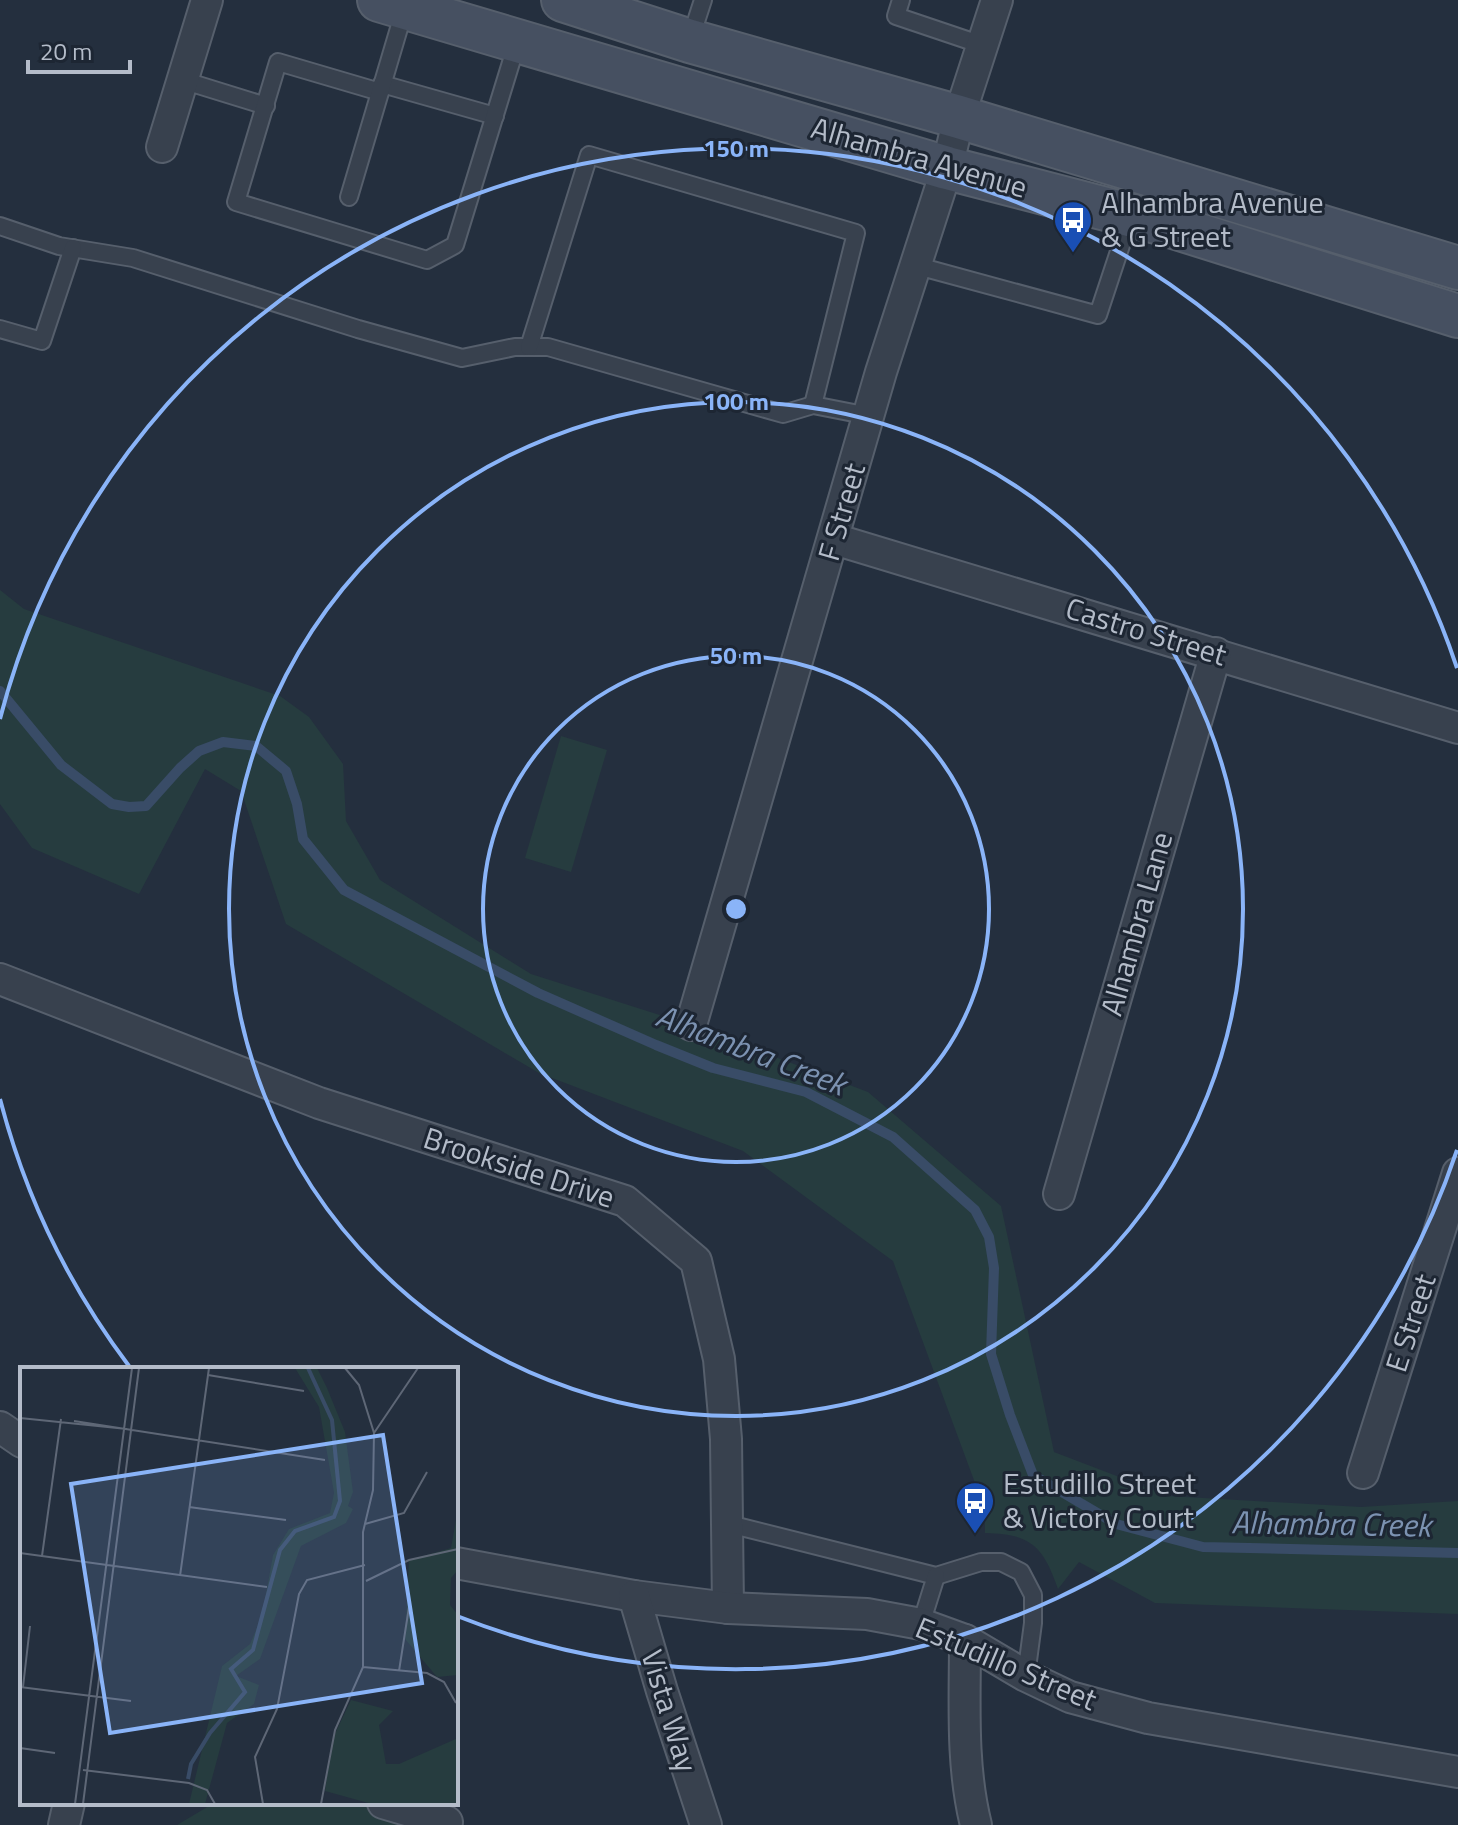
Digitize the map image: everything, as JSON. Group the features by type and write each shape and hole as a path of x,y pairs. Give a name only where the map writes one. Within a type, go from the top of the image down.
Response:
{"main road":[{"name":"Alhambra Avenue","path":"563,0 690,41 959,117 1458,268"},
{"name":"Alhambra Avenue","path":"392,4 947,168 1164,224 1458,316"}],"street":[{"path":"162,147 207,0"},
{"name":"F Street","path":"691,1025 914,265 947,168 959,117 997,0"},
{"name":"Castro Street","path":"834,539 1458,728"},
{"name":"Alhambra Lane","path":"1059,1194 1216,653"},
{"name":"Brookside Drive","path":"0,979 319,1103 625,1201 696,1261 719,1359 726,1439 728,1608"},
{"name":"E Street","path":"1363,1473 1458,1173"},
{"path":"0,1427 20,1441"},
{"name":"Estudillo Street","path":"458,1563 634,1596 728,1608 867,1614 921,1624 965,1640 1026,1676 1070,1697 1148,1718 1458,1772"},
{"name":"Vista Way","path":"634,1596 706,1825"},
{"path":"965,1640 964,1722 976,1825"},
{"path":"64,1825 69,1805"},
{"path":"390,1805 447,1822"}],"lane":[{"path":"690,41 703,0"},
{"path":"901,0 896,16 982,45"},
{"path":"349,197 381,88 392,4"},
{"path":"495,116 278,62 236,202 427,260 455,245 495,116 517,40"},
{"path":"182,80 266,106"},
{"path":"529,347 589,155 856,233 813,405"},
{"path":"914,265 1098,315 1130,216"},
{"path":"0,226 73,248 133,258 358,329 462,358 515,347 548,347 783,414 813,405 869,416"},
{"path":"0,329 42,341 73,248"},
{"path":"729,1524 936,1576 981,1562 1001,1562 1021,1572 1033,1595 1033,1623 1026,1676"},
{"path":"921,1624 936,1576"}],"green space":[{"path":"0,590 24,609 280,696 309,717 343,764 346,821 380,880 531,974 691,1025 868,1092 1001,1206 1054,1452 1169,1496 1361,1507 1458,1501 1458,1614 1155,1603 1079,1562 1058,1589 1047,1562 1033,1545 1014,1536 985,1533 985,1510 893,1261 743,1151 539,1073 286,924 241,791 205,769 139,894 32,848 0,804"},
{"path":"561,736 607,750 571,872 525,858"},
{"path":"211,1805 390,1805 465,1825 177,1825"}],"waterway":[{"name":"Alhambra Creek","path":"0,691 61,765 112,804 146,806 199,751 223,742 256,746 286,771 297,804 303,839 344,890 538,993 713,1068 806,1092 893,1137 975,1210 989,1237 994,1268 991,1354 1033,1475 1116,1524 1203,1547 1458,1553"}],"place":[{"name":"Alhambra Avenue & G Street","path":"1073,254"},
{"name":"Estudillo Street & Victory Court","path":"975,1535"}]}
